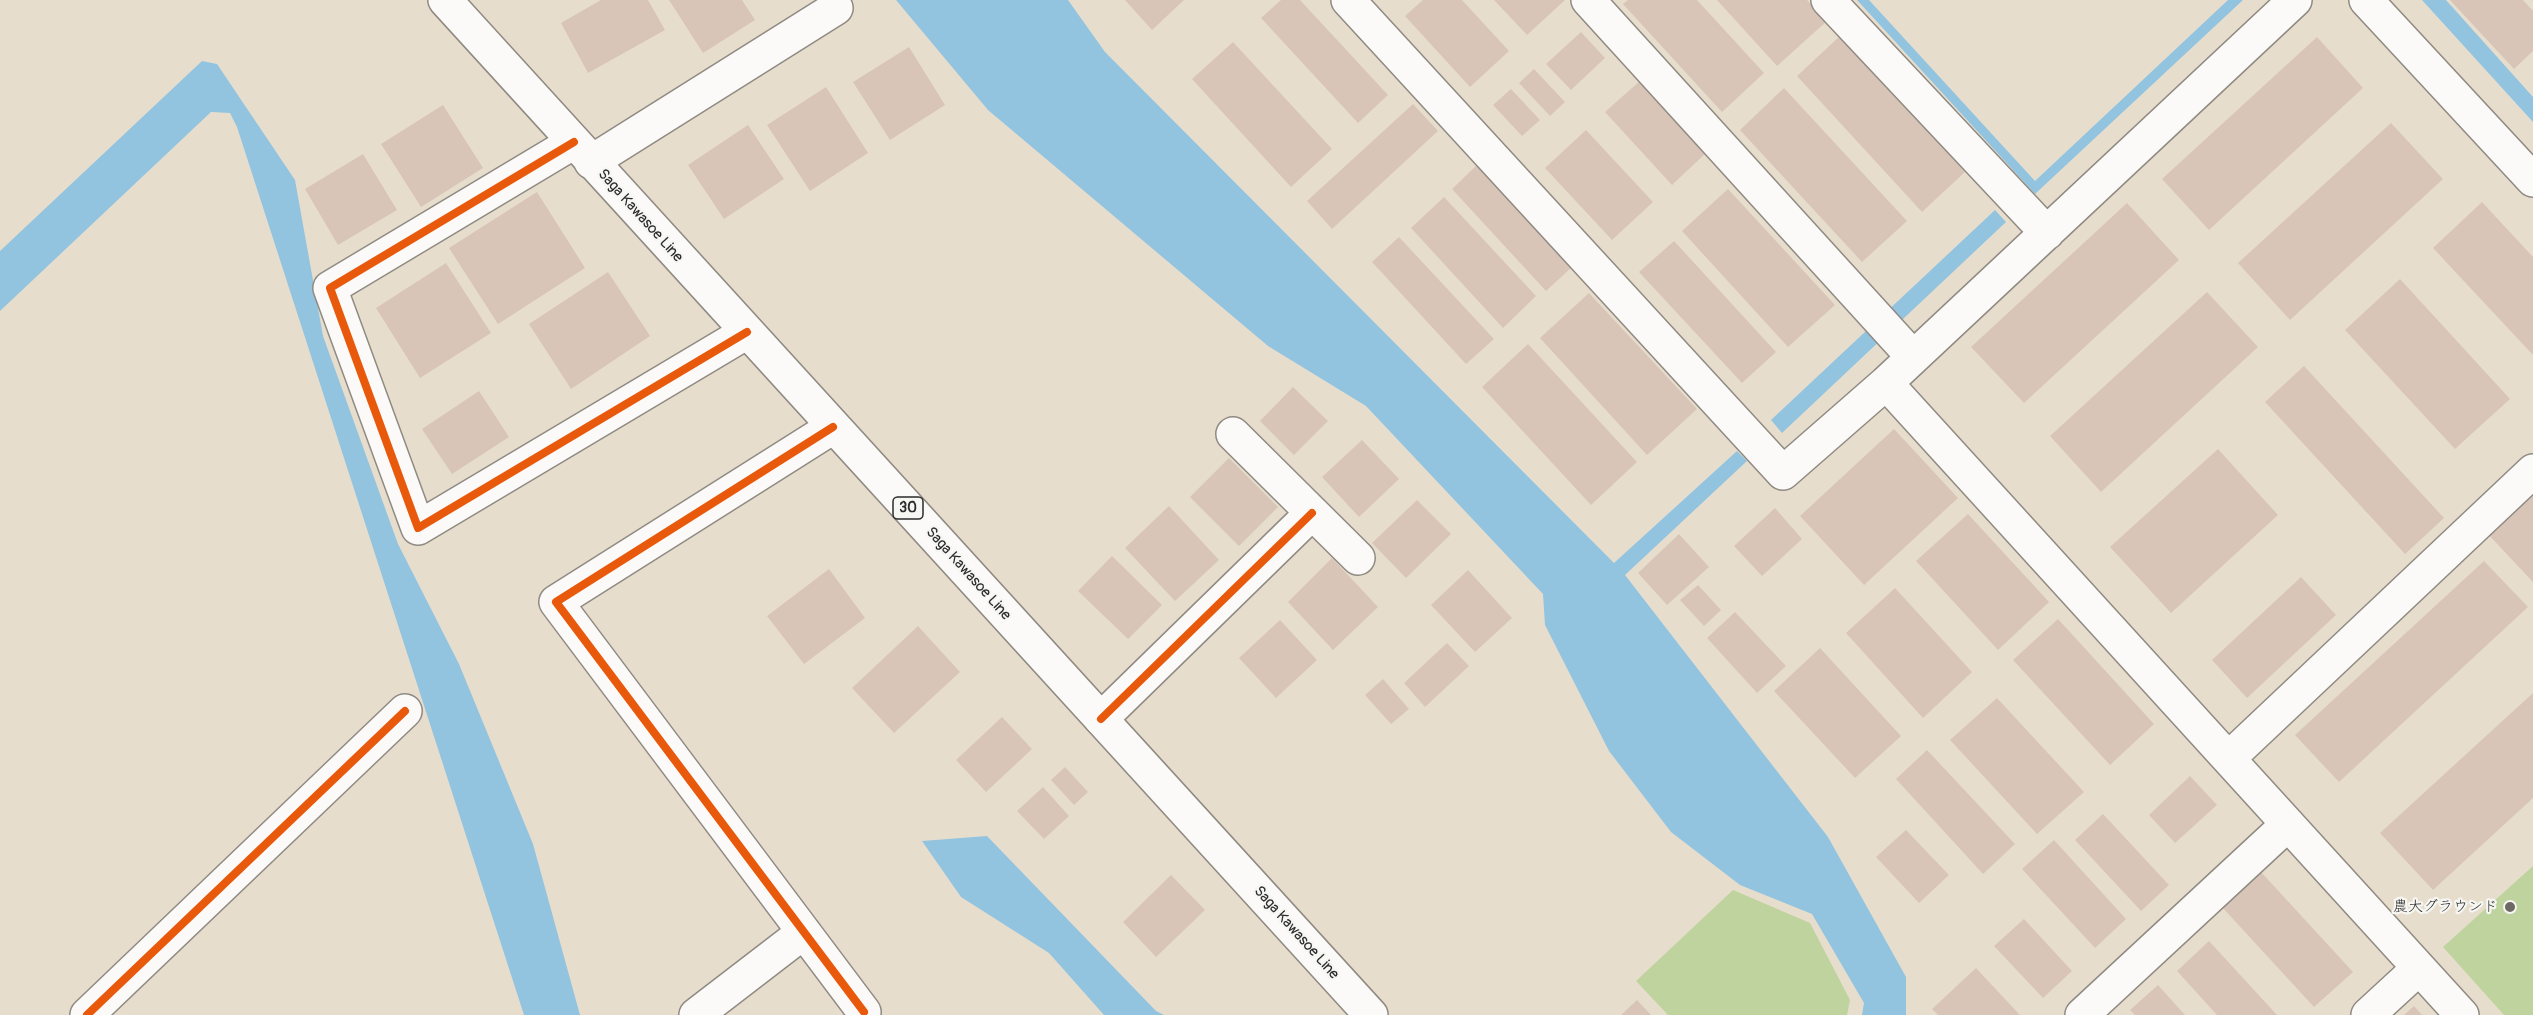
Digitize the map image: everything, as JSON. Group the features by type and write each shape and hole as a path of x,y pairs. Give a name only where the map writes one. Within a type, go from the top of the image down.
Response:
{"street":[{"name":"Saga Kawasoe Line","path":"445,0 1371,1015"},
{"path":"1348,0 1783,473 1886,383 2295,0"},
{"path":"1588,0 1913,357"},
{"path":"1828,0 2046,232"},
{"path":"2366,0 2533,180"},
{"path":"747,332 418,528 330,288 582,152 836,8"},
{"path":"1886,383 2462,1015"},
{"path":"833,426 556,602 864,1012"},
{"path":"1233,434 1358,558"},
{"path":"2229,758 2533,471"},
{"path":"1101,719 1312,513"},
{"path":"87,1015 405,711"},
{"path":"2082,1015 2288,824"},
{"path":"696,1015 804,932"},
{"path":"2368,1015 2419,968"}],"green space":[{"name":"農大グラウンド","path":"2533,866 2533,1015 2504,1015 2443,947"},
{"path":"1733,890 1810,923 1850,1000 1847,1015 1668,1015 1636,981"}],"water":[{"path":"896,0 1068,0 1105,52 1614,563 1737,451 1747,461 1625,575 1828,837 1906,977 1906,1015 1862,1015 1864,1003 1812,914 1740,885 1671,832 1609,751 1545,625 1543,594 1366,406 1268,346 988,110"},
{"path":"1857,0 1869,0 2035,181 2228,0 2243,0 2035,194"},
{"path":"2422,0 2446,0 2533,97 2533,122"},
{"path":"202,61 217,64 295,180 323,336 398,544 459,664 533,844 580,1015 524,1015 237,127 230,113 211,112 0,311 0,251"},
{"path":"1995,210 2006,222 1782,433 1771,420"},
{"path":"987,836 1156,1011 1164,1015 1104,1015 1049,953 961,897 922,841"}],"building":[{"path":"601,0 648,0 665,30 588,73 561,23"},
{"path":"669,0 742,0 755,20 703,53"},
{"path":"1125,0 1184,0 1152,30"},
{"path":"1281,0 1300,0 1388,95 1358,123 1261,18"},
{"path":"1423,0 1462,0 1509,51 1470,87 1405,16"},
{"path":"1494,0 1565,0 1527,35"},
{"path":"1628,0 1697,0 1764,73 1722,112 1623,4"},
{"path":"1717,0 1807,0 1827,21 1777,66"},
{"path":"2450,0 2523,0 2533,11 2533,51 2514,69"},
{"path":"1581,32 1605,58 1571,90 1546,64"},
{"path":"1840,36 1965,172 1922,212 1797,76"},
{"path":"2317,37 2363,88 2209,230 2162,179"},
{"path":"1233,42 1332,149 1291,187 1192,79"},
{"path":"909,47 945,105 890,140 853,82"},
{"path":"1534,69 1565,102 1550,116 1519,83"},
{"path":"1641,80 1707,152 1672,185 1605,112"},
{"path":"826,87 868,153 810,191 767,125"},
{"path":"1784,88 1907,221 1862,262 1740,130"},
{"path":"1511,89 1540,120 1522,136 1493,105"},
{"path":"1413,104 1438,131 1332,229 1307,201"},
{"path":"443,105 483,168 421,207 381,144"},
{"path":"2391,123 2443,179 2290,320 2238,263"},
{"path":"748,125 784,179 724,219 688,165"},
{"path":"1586,130 1653,202 1612,240 1545,168"},
{"path":"363,154 397,210 338,245 305,189"},
{"path":"1477,165 1572,267 1546,291 1452,189"},
{"path":"1728,189 1835,305 1788,347 1682,231"},
{"path":"537,192 585,268 498,324 449,248"},
{"path":"1444,197 1536,296 1503,328 1411,228"},
{"path":"2482,202 2533,257 2533,355 2433,248"},
{"path":"2127,203 2179,260 2024,403 1971,347"},
{"path":"1399,237 1494,339 1466,364 1372,262"},
{"path":"1674,241 1776,352 1742,383 1639,272"},
{"path":"446,263 491,333 420,378 376,308"},
{"path":"608,272 650,336 571,389 529,324"},
{"path":"2400,279 2510,399 2455,449 2345,330"},
{"path":"2207,292 2258,347 2101,492 2050,436"},
{"path":"1589,293 1697,409 1647,455 1540,338"},
{"path":"1528,344 1637,462 1591,505 1482,387"},
{"path":"2304,366 2444,518 2405,554 2265,402"},
{"path":"1293,387 1328,421 1294,455 1260,421"},
{"path":"479,391 509,437 452,474 422,429"},
{"path":"1894,429 1958,498 1864,585 1800,516"},
{"path":"1362,440 1399,479 1359,517 1322,477"},
{"path":"2218,449 2278,515 2171,613 2110,547"},
{"path":"1229,458 1278,507 1239,546 1190,497"},
{"path":"2533,489 2533,582 2486,532"},
{"path":"1417,500 1451,534 1406,578 1372,543"},
{"path":"1169,506 1219,560 1175,601 1125,548"},
{"path":"1775,508 1802,539 1762,576 1734,546"},
{"path":"1968,514 2049,602 1998,650 1916,561"},
{"path":"1679,534 1709,567 1667,605 1638,573"},
{"path":"1112,556 1162,605 1128,639 1078,591"},
{"path":"1332,558 1378,607 1333,650 1288,602"},
{"path":"2484,561 2528,607 2339,782 2295,735"},
{"path":"829,569 865,618 804,664 767,616"},
{"path":"1468,570 1512,618 1475,652 1431,605"},
{"path":"2301,577 2336,615 2247,698 2212,660"},
{"path":"1698,585 1721,610 1704,626 1680,600"},
{"path":"1895,588 1972,672 1923,718 1846,633"},
{"path":"1735,612 1786,666 1757,693 1707,638"},
{"path":"2058,619 2154,724 2110,765 2013,660"},
{"path":"1280,620 1317,660 1276,698 1239,658"},
{"path":"918,626 960,672 894,733 852,688"},
{"path":"1447,643 1469,666 1425,707 1404,683"},
{"path":"1820,648 1901,736 1855,778 1774,691"},
{"path":"1383,679 1409,709 1391,724 1365,695"},
{"path":"2533,693 2533,798 2433,890 2380,833"},
{"path":"1997,698 2084,792 2037,834 1950,740"},
{"path":"1002,717 1032,749 986,792 956,760"},
{"path":"1927,750 2015,844 1983,874 1896,779"},
{"path":"1065,767 1088,792 1074,805 1051,780"},
{"path":"2190,776 2217,805 2175,843 2149,815"},
{"path":"1043,787 1069,816 1044,839 1017,811"},
{"path":"2103,814 2169,885 2141,911 2075,840"},
{"path":"1906,830 1949,875 1919,903 1876,857"},
{"path":"2054,840 2126,919 2095,948 2022,869"},
{"path":"2261,872 2353,972 2314,1007 2222,907"},
{"path":"1171,875 1205,910 1156,957 1123,922"},
{"path":"2024,919 2072,971 2043,998 1994,946"},
{"path":"2209,941 2277,1015 2217,1015 2177,971"},
{"path":"1976,968 2020,1015 1938,1015 1932,1009"},
{"path":"2158,985 2185,1015 2135,1015 2130,1010"},
{"path":"1637,1000 1651,1015 1621,1015"},
{"path":"2414,1006 2422,1015 2404,1015"}],"cycle path":[{"path":"574,142 330,288 418,528 747,332"},
{"path":"833,427 556,602 864,1012"},
{"path":"1101,719 1312,513"},
{"path":"87,1015 405,711"}],"place":[{"name":"農大グラウンド","path":"2510,907"}]}
